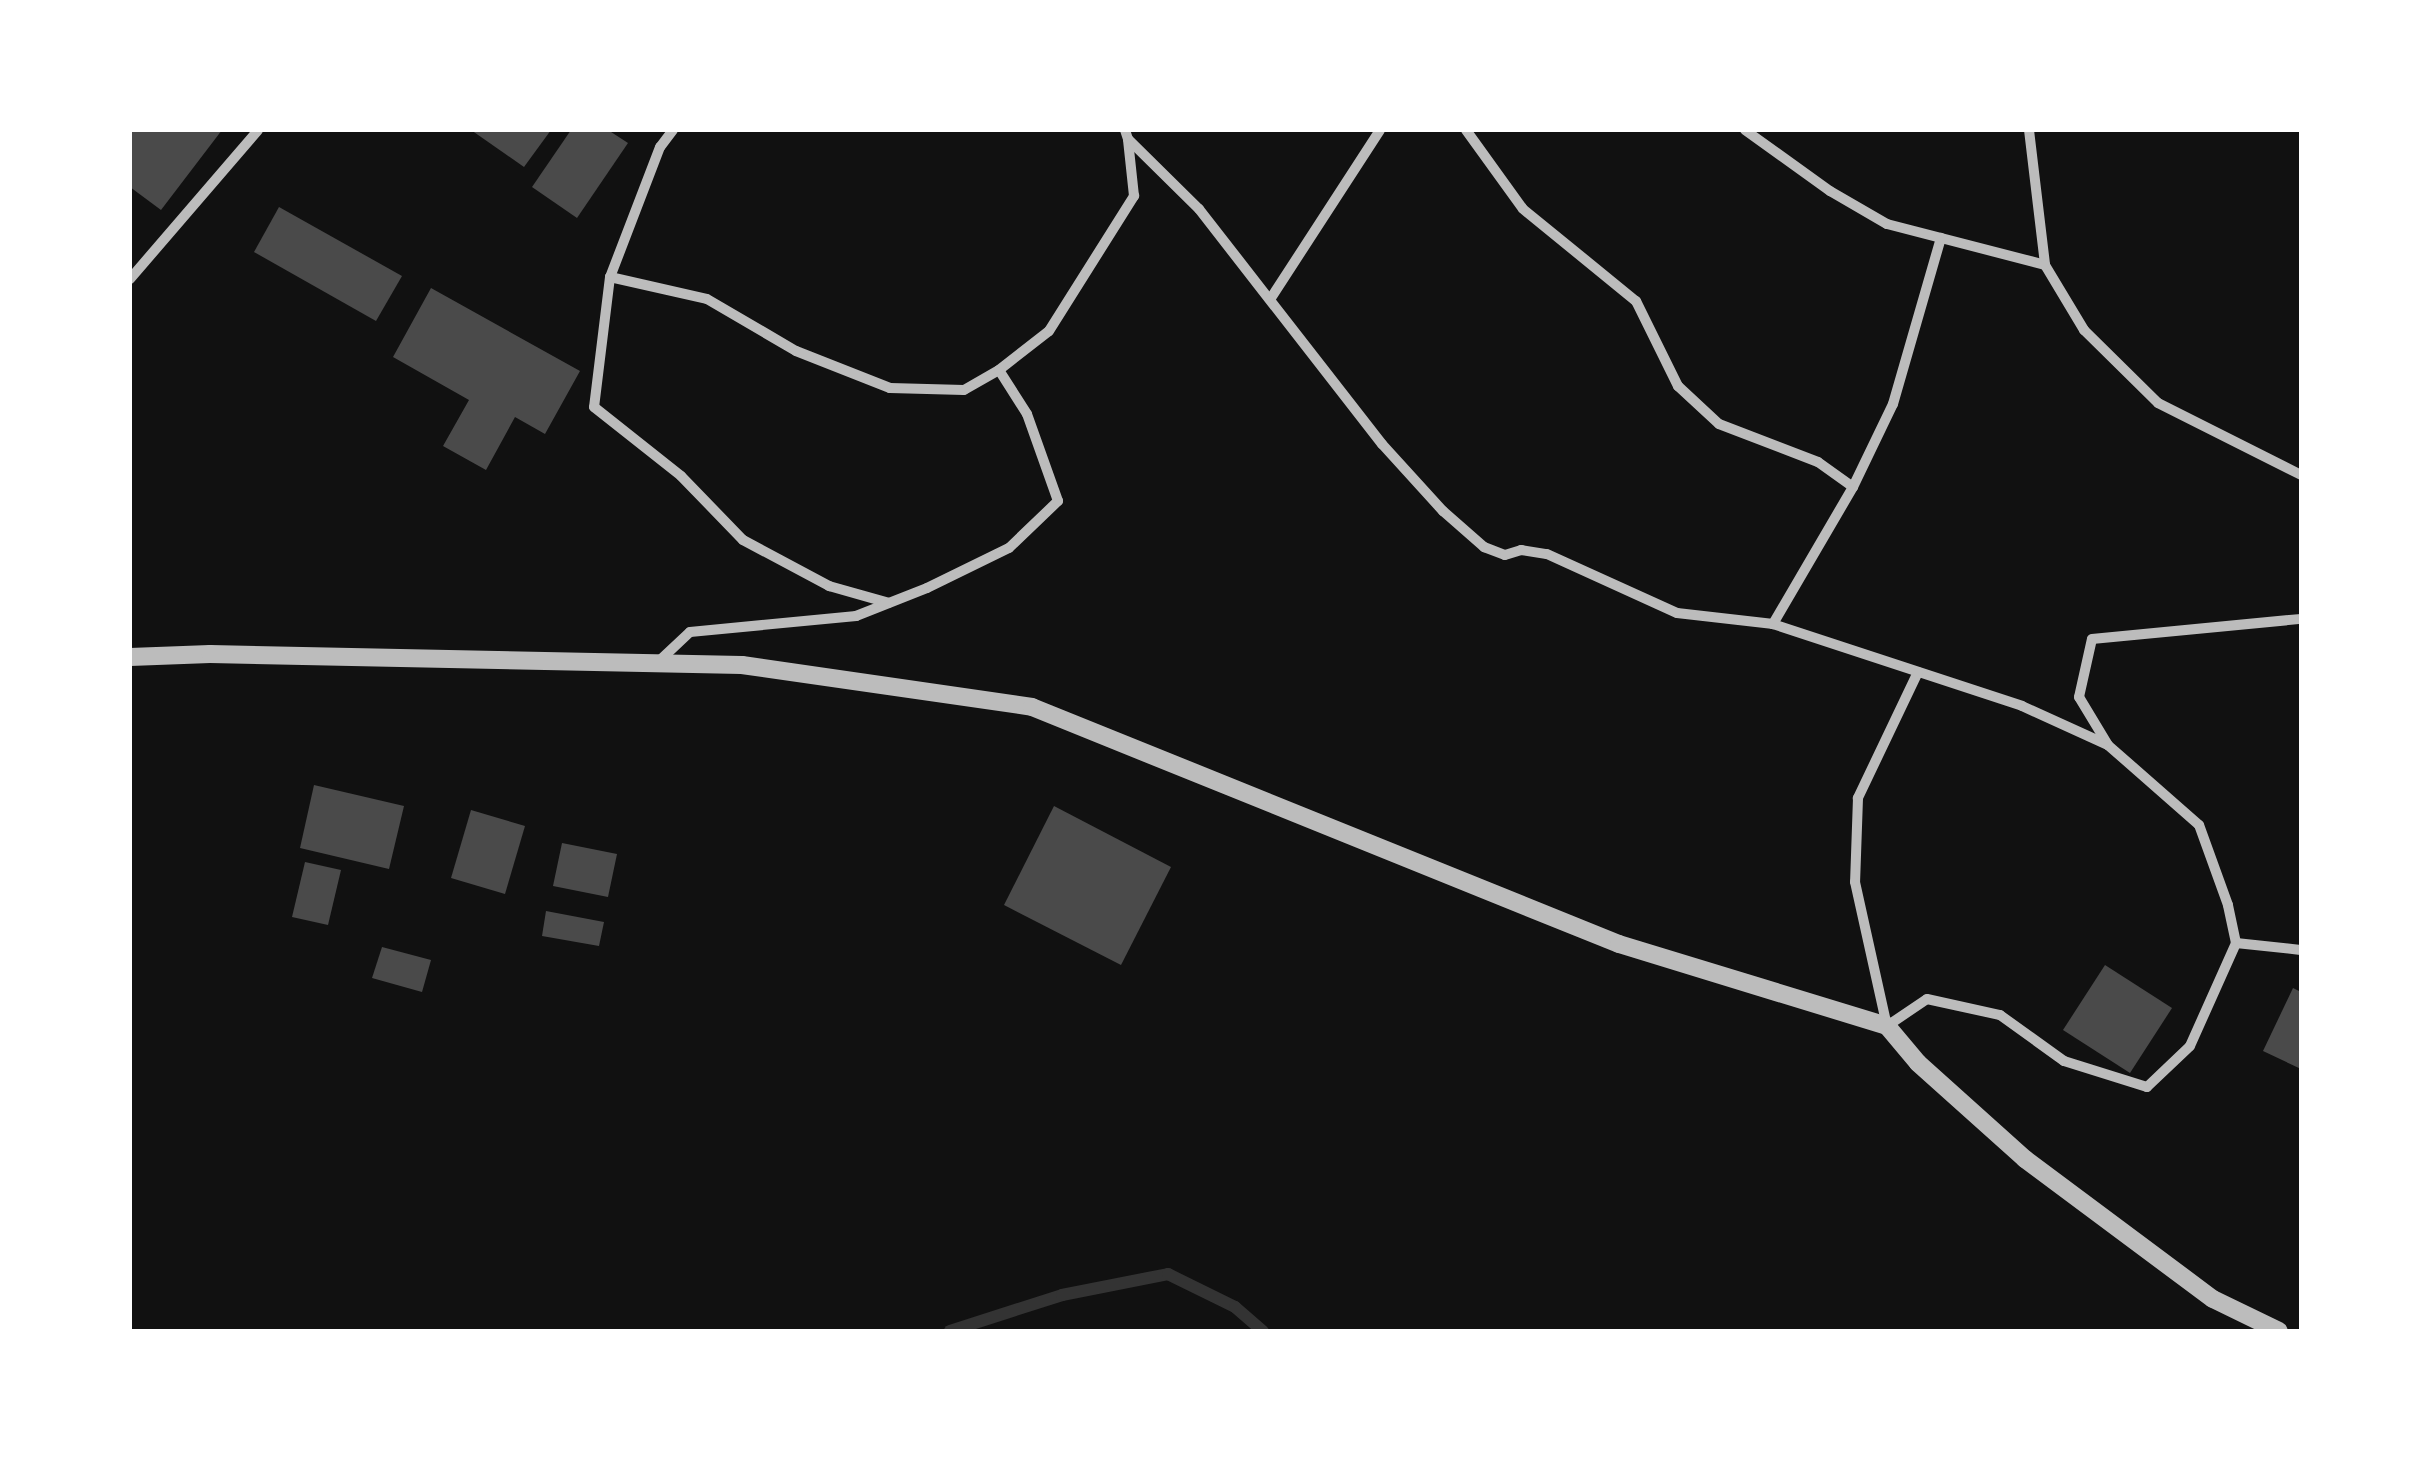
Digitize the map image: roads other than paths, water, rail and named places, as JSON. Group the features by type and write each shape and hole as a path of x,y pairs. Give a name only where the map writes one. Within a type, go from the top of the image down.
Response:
{"street":[{"path":"130,279 258,130"},
{"path":"673,130 660,147 610,277 594,407 681,476 743,540 830,586 889,603"},
{"path":"1271,298 1380,130"},
{"path":"1466,130 1523,209 1636,302 1678,386 1719,424 1818,462 1853,487"},
{"path":"1746,130 1830,191 1887,224 2045,265"},
{"path":"2028,130 2045,265 2084,330 2158,404 2301,476"},
{"path":"610,277 707,298 796,350 890,388 964,390 998,370 1049,330 1134,196 1126,134"},
{"path":"1126,134 1199,209 1382,444 1443,510 1484,546 1505,555 1521,550 1547,554 1678,614 1773,624 2022,706 2108,745 2199,825 2228,905 2236,943 2190,1046 2147,1087 2064,1061 2000,1015 1928,999 1887,1026"},
{"path":"1773,624 1853,487 1893,404 1940,238"},
{"path":"657,663 690,632 856,616 1008,548 1058,501 1026,414 998,370"},
{"path":"2108,745 2079,697 2092,640 2301,619"},
{"path":"130,657 210,654 742,665 1032,708 1620,944 1887,1026"},
{"path":"1918,672 1858,798 1854,882 1887,1026 1918,1063 2025,1159 2213,1299 2279,1331"},
{"path":"2236,943 2301,950"}],"waterway":[{"path":"950,1331 1062,1295 1168,1274 1235,1307 1263,1331"}]}
